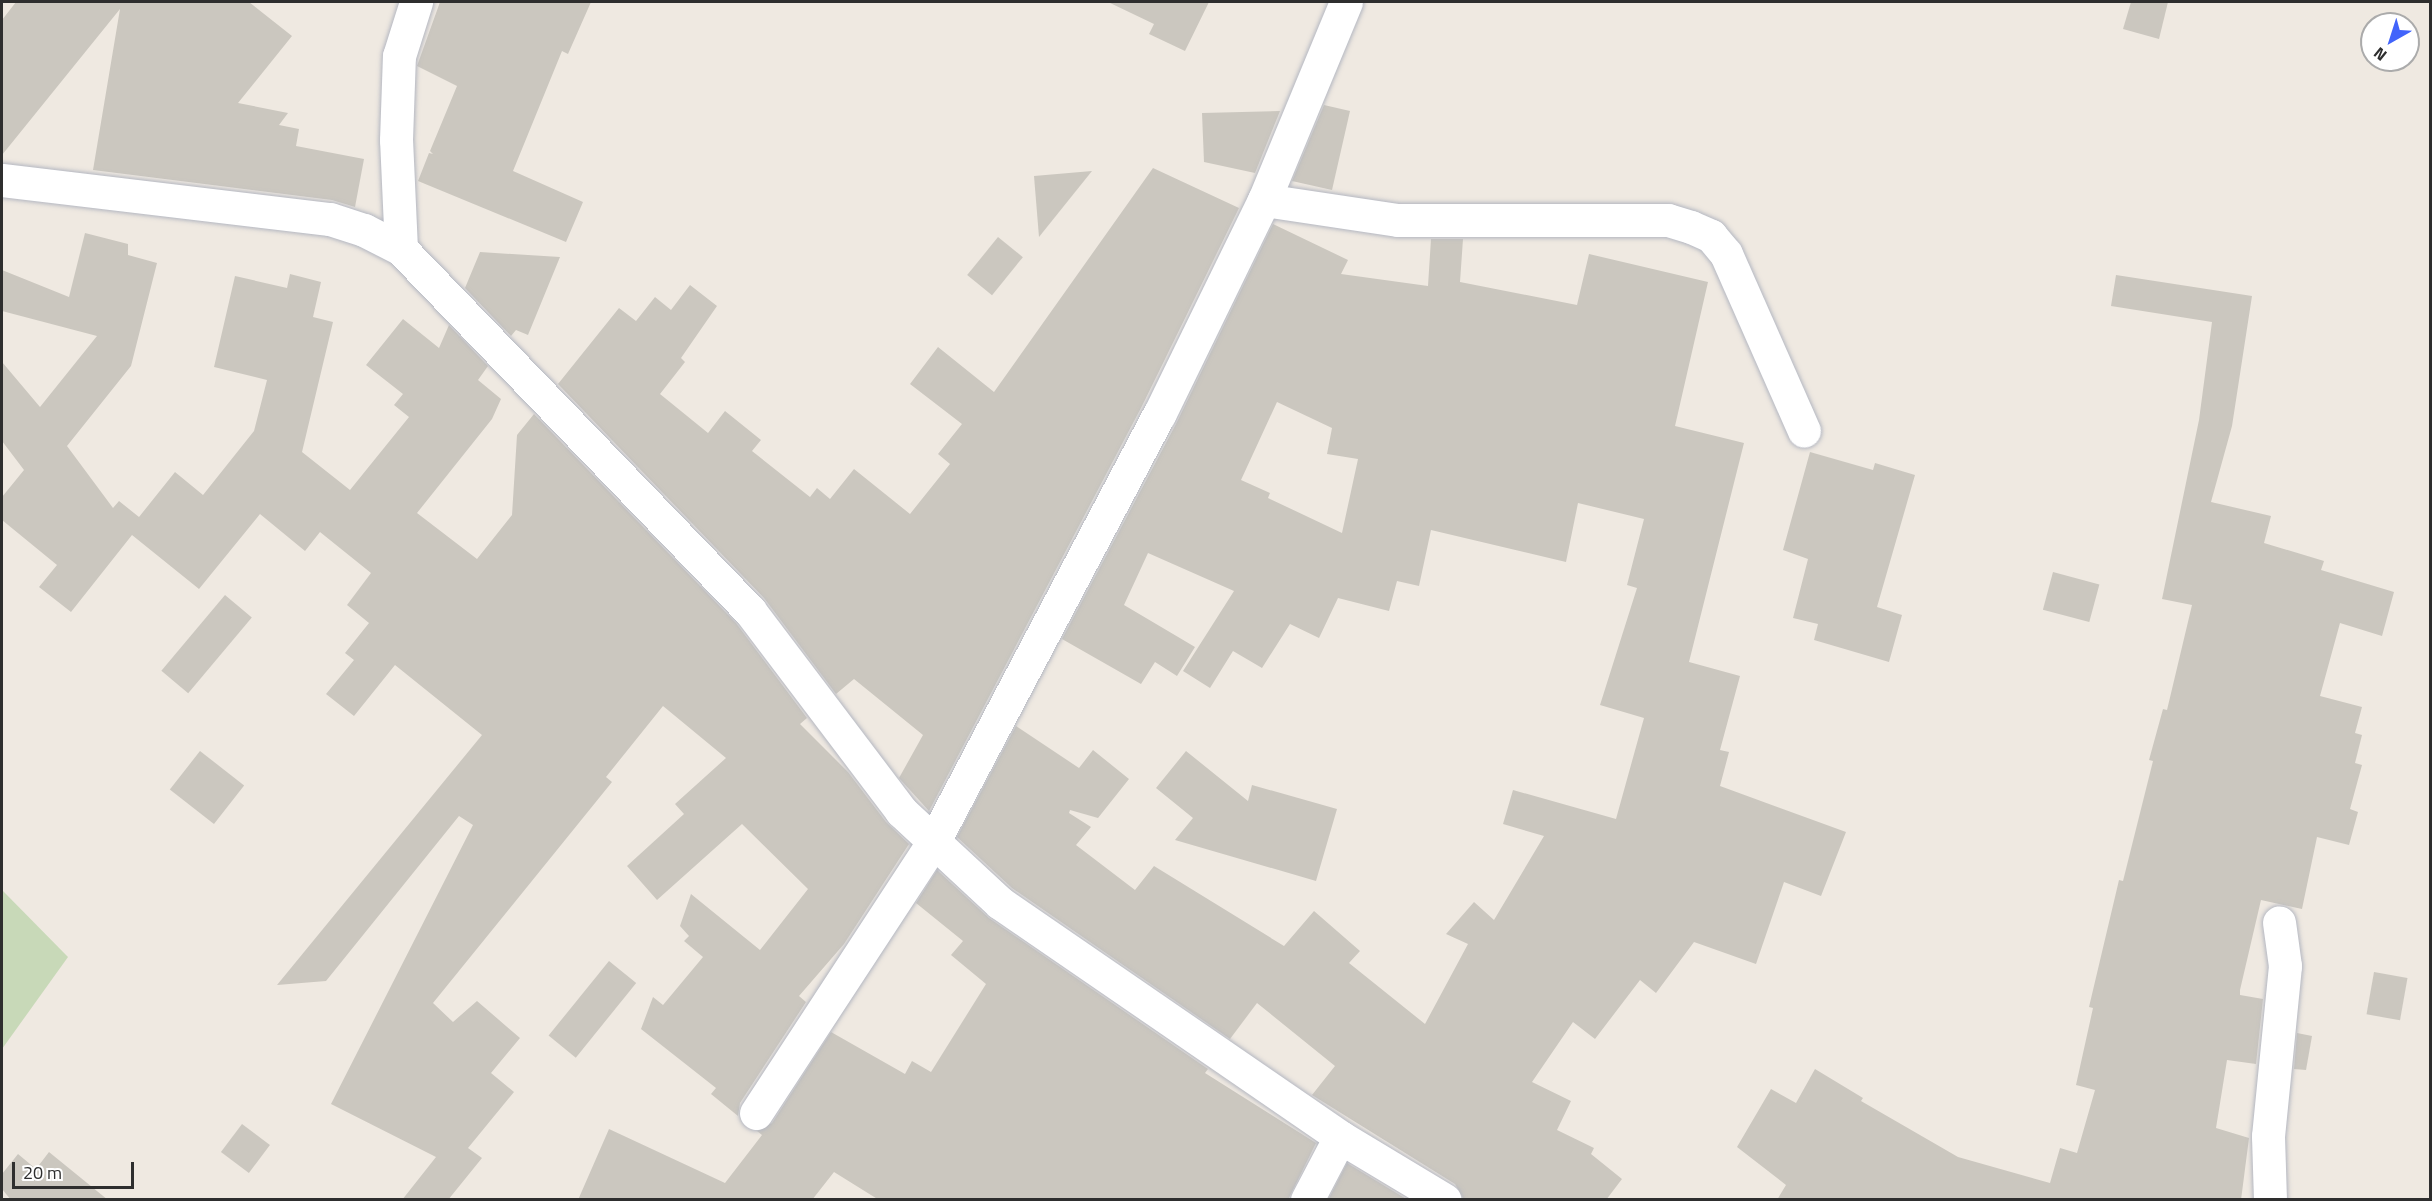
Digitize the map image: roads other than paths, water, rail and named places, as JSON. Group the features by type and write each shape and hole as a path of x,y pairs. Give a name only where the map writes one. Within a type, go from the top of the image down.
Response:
{"street":[{"path":"401,249 396,140 399,67 416,2"},
{"path":"756,1113 935,839 1159,415 1264,200 1346,2"},
{"path":"2,180 330,219 364,230 401,249 750,611 902,811 935,839 1000,903 1340,1137 1445,1200"},
{"path":"1264,200 1398,220 1668,220 1691,226 1711,236 1726,254 1804,431"},
{"path":"2270,1200 2268,1136 2285,966 2279,922"},
{"path":"1307,1200 1340,1137"}]}
